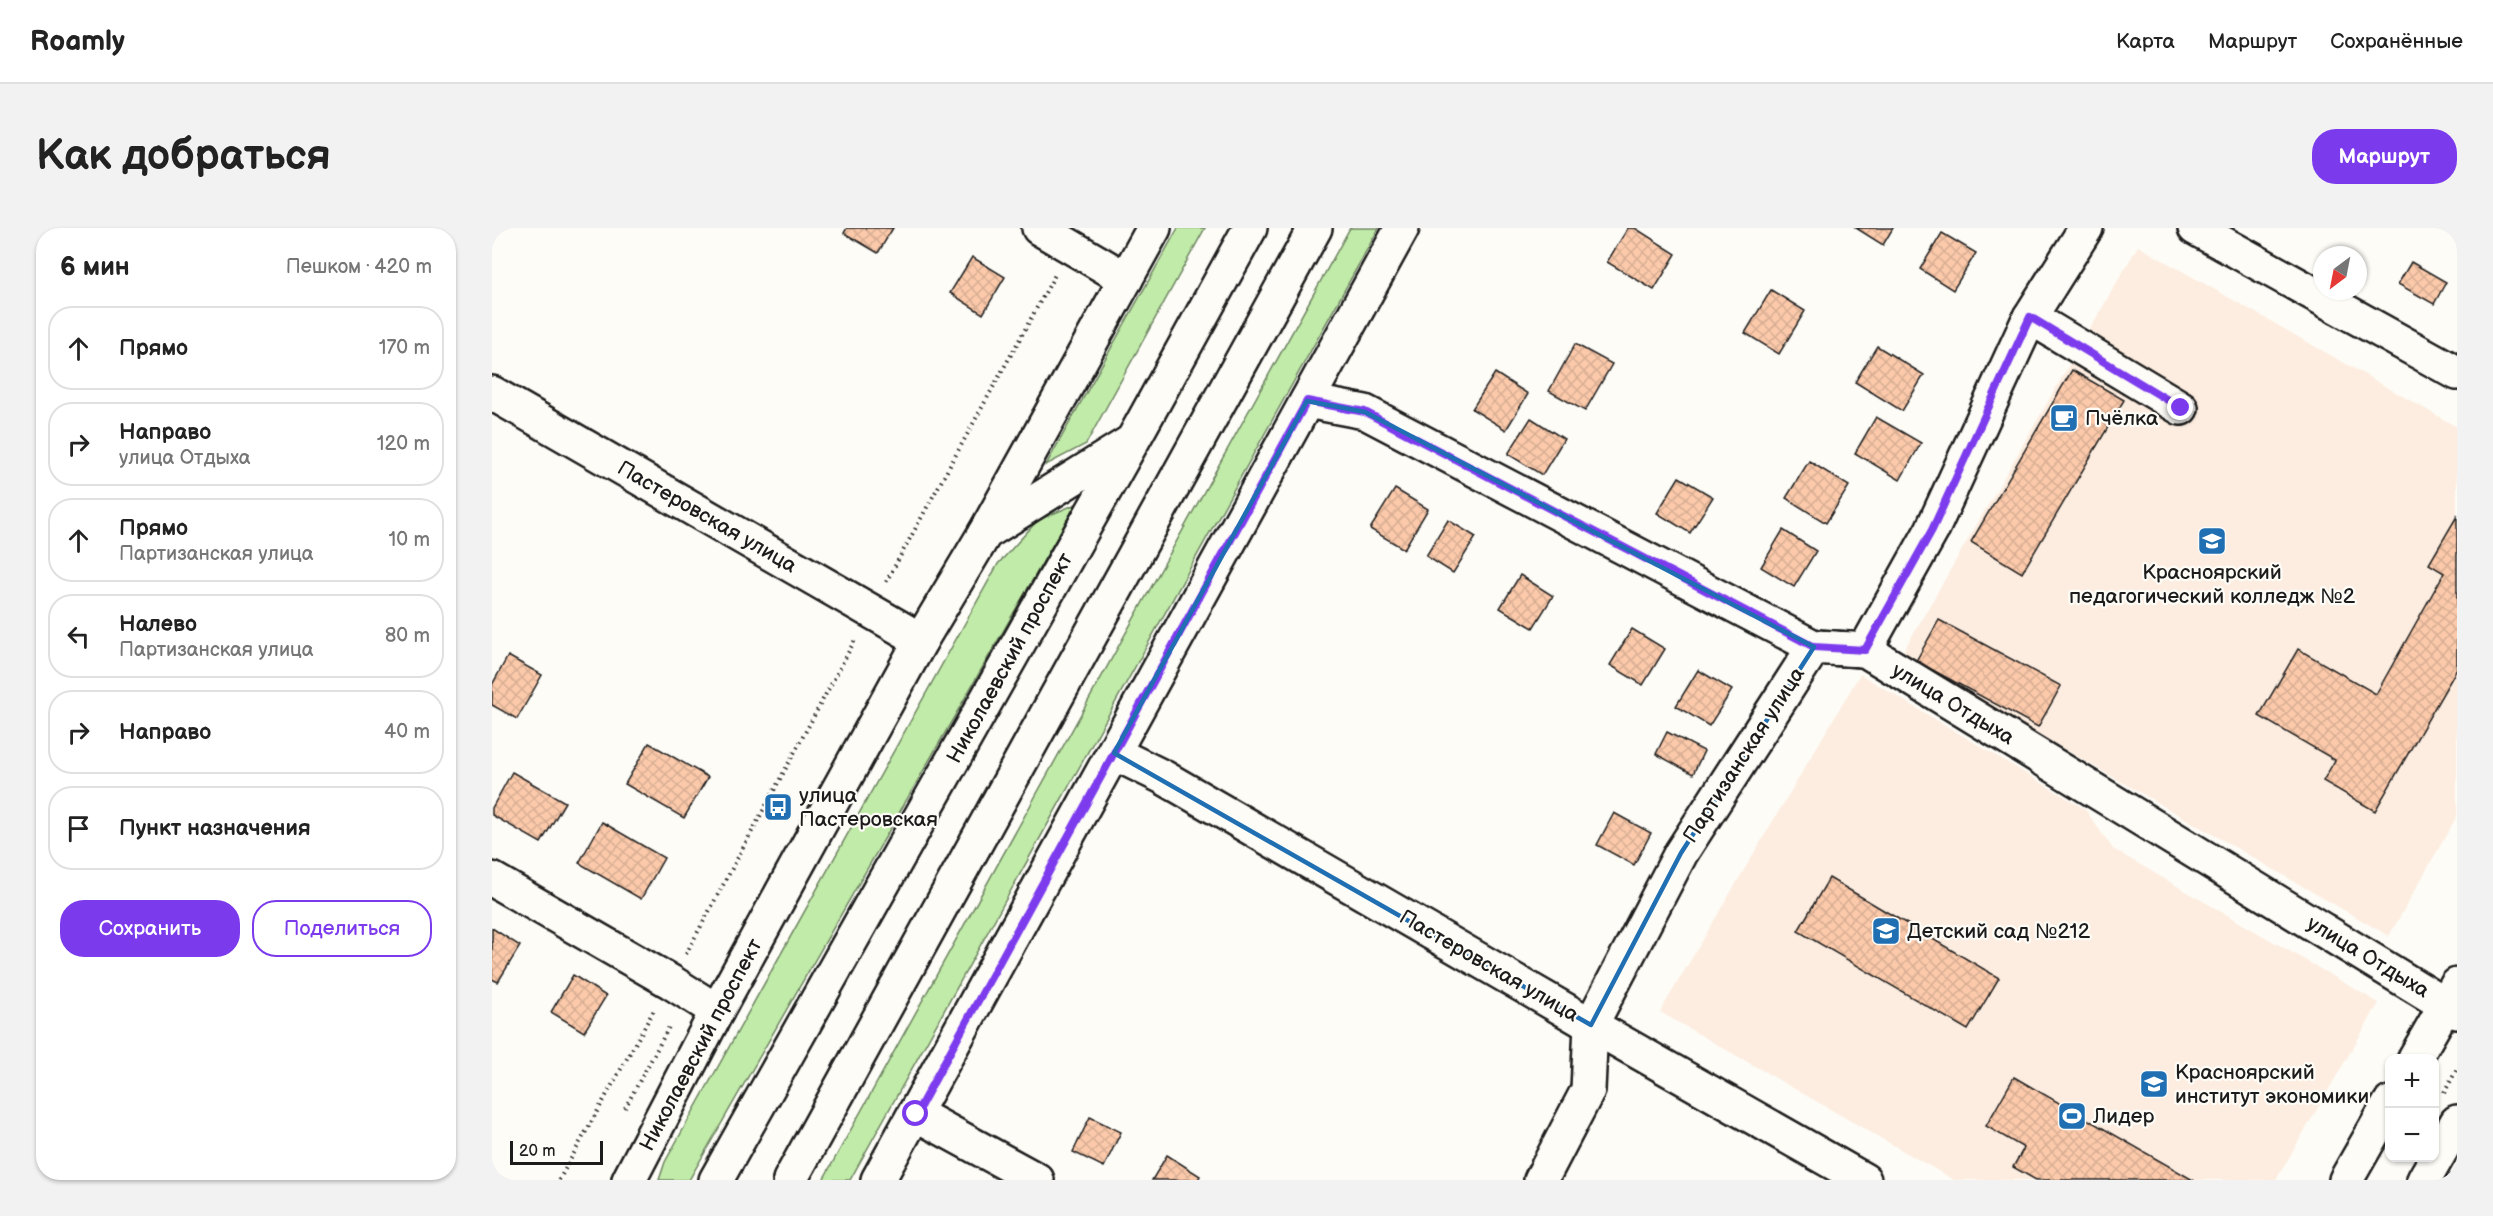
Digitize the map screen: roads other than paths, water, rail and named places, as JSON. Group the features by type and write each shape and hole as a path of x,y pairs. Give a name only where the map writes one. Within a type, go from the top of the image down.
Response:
{"street":[{"path":"1039,228 1126,279"},
{"name":"Николаевский проспект","path":"632,1176 717,1011 921,640 985,533 1154,228"},
{"name":"Николаевский проспект","path":"716,1180 1250,228"},
{"path":"790,1180 1315,228"},
{"path":"878,1180 1402,228"},
{"path":"1865,650 1932,530 2030,317 2086,228"},
{"path":"2195,228 2457,373"},
{"path":"2030,317 2181,408"},
{"name":"Пастеровская улица","path":"492,393 921,640"},
{"path":"1307,401 1365,412 1814,647"},
{"path":"985,533 1133,440"},
{"name":"Партизанская улица","path":"1541,1180 1588,1090 1591,1025 1681,853 1814,647 1865,650"},
{"name":"улица Отдыха","path":"1865,650 2453,1000"},
{"name":"Пастеровская улица","path":"1114,753 1163,777 1864,1180"},
{"path":"492,879 717,1011"},
{"path":"2418,1054 2453,1000"},
{"path":"2354,1177 2388,1108"},
{"path":"2424,1180 2449,1110"},
{"path":"916,1114 1036,1180"}],"place":[{"name":"Пчёлка","path":"2064,418"},
{"name":"Красноярский педагогический колледж №2","path":"2212,541"},
{"name":"улица Пастеровская","path":"778,807"},
{"name":"Детский сад №212","path":"1886,931"},
{"name":"Красноярский институт экономики","path":"2154,1084"},
{"name":"Лидер","path":"2072,1116"}]}
